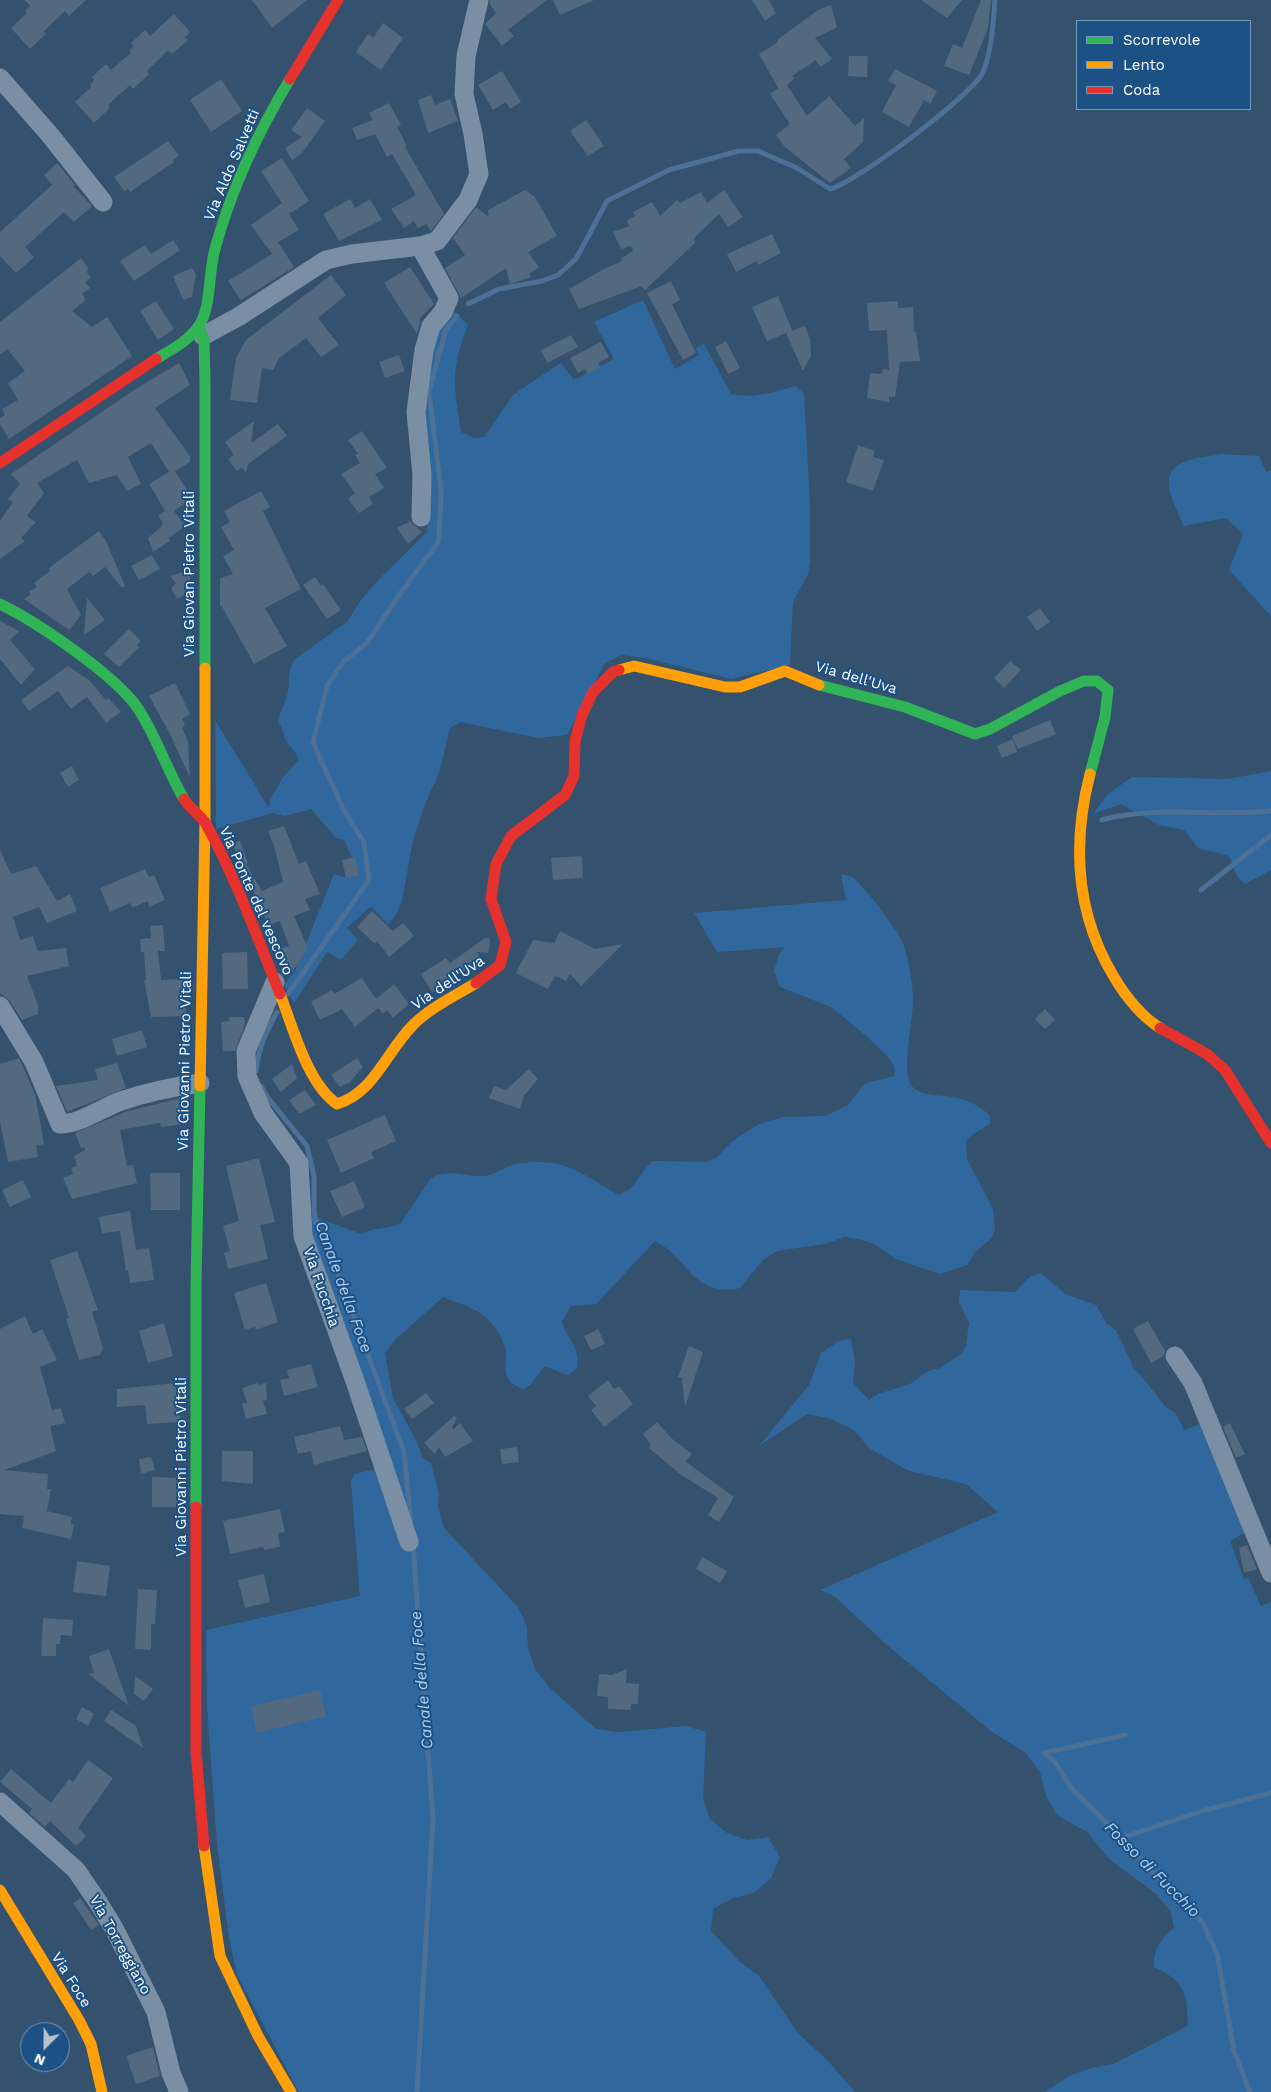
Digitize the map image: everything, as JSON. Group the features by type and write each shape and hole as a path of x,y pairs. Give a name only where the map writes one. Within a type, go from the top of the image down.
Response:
{"street":[{"name":"Via Aldo Salvetti","path":"201,331 214,251 234,192 259,135 280,94 338,0"},
{"path":"0,463 126,377 182,342 201,331 238,317 326,260 352,254 420,246 437,241 468,200 479,174 464,94 466,56 479,0"},
{"path":"0,78 50,135 103,202"},
{"path":"420,246 449,298 443,312 431,326 424,350 416,412 422,475 421,517"},
{"name":"Via Giovan Pietro Vitali","path":"201,331 205,380 205,822"},
{"name":"Via Ponte del vescovo","path":"0,604 17,612 99,669 131,698 157,741 172,778 188,806 205,822 236,886 248,921 289,1015 311,1072 330,1099 337,1104"},
{"name":"Via dell'Uva","path":"337,1104 348,1103 362,1090 413,1025 500,965 506,942 491,899 491,889 498,858 511,836 565,795 574,776 575,741 582,715 593,692 613,672 634,666 725,688 740,687 785,671 818,685 905,707 975,734 990,729 1060,691 1084,681 1097,681 1108,690 1107,705 1083,806 1078,848 1080,894 1091,934 1116,980 1137,1009 1150,1022 1216,1061 1237,1085 1271,1143"},
{"name":"Via Giovanni Pietro Vitali","path":"205,822 196,1284 196,1752 202,1834 220,1956 258,2036 291,2092"},
{"name":"Via Fucchia","path":"276,985 246,1051 246,1076 263,1113 299,1163 303,1236 355,1381 409,1542"},
{"path":"0,1006 34,1062 60,1124 68,1124 98,1110 153,1090 200,1083"},
{"path":"1175,1356 1193,1383 1271,1573"},
{"name":"Via Torreggiano","path":"0,1802 76,1870 98,1902 115,1930 156,2012 171,2073 179,2092"},
{"name":"Via Foce","path":"0,1890 87,2036 91,2044 102,2092"}],"shaded area":[{"path":"643,300 675,369 699,355 696,348 704,344 731,394 748,396 796,386 804,394 810,503 810,563 808,574 793,602 790,665 731,679 645,658 622,655 605,663 567,735 538,738 460,722 450,728 439,773 425,804 413,840 402,901 396,915 388,924 371,906 347,928 358,940 341,960 327,952 294,1003 284,985 295,971 334,874 344,877 358,870 344,840 336,838 311,809 285,816 273,813 216,829 215,720 269,808 270,800 283,777 298,761 297,755 285,738 278,722 287,694 290,670 294,660 347,622 361,600 378,580 427,532 420,400 426,353 450,308 468,325 458,354 455,390 461,432 474,438 484,437 514,394 561,363 574,380 614,359 594,322"},
{"path":"1221,454 1259,456 1266,472 1271,471 1271,616 1229,570 1243,534 1226,518 1184,526 1170,492 1170,475 1174,468 1191,459"},
{"path":"1271,771 1271,870 1245,884 1237,876 1229,856 1198,848 1184,830 1159,825 1121,804 1093,814 1108,794 1132,777 1228,779"},
{"path":"841,874 852,877 864,888 888,919 903,943 913,993 907,1068 911,1085 926,1094 967,1101 980,1107 990,1116 990,1124 973,1134 966,1141 967,1159 993,1209 995,1228 992,1238 976,1251 967,1265 940,1274 896,1259 876,1245 863,1240 845,1237 824,1244 777,1251 763,1260 740,1288 724,1290 701,1282 676,1256 655,1241 596,1304 571,1306 562,1322 575,1349 578,1361 577,1368 569,1375 544,1367 530,1385 523,1389 516,1386 507,1375 505,1346 494,1326 475,1310 443,1297 396,1339 385,1353 393,1398 416,1440 423,1458 431,1463 439,1494 438,1506 444,1528 518,1607 527,1627 528,1648 535,1669 550,1688 596,1729 618,1732 686,1726 706,1732 703,1799 710,1819 727,1833 747,1840 768,1837 780,1857 771,1878 754,1893 733,1898 713,1909 711,1931 741,1963 759,1976 797,2032 828,2061 855,2092 299,2092 237,1975 229,1938 217,1844 207,1707 206,1630 360,1596 351,1482 354,1474 390,1466 313,1240 308,1215 362,1234 401,1223 431,1178 437,1175 450,1173 484,1176 512,1165 533,1162 548,1162 571,1168 619,1195 625,1193 633,1185 653,1161 706,1162 715,1159 734,1140 759,1124 784,1117 824,1116 848,1105 865,1083 895,1076 894,1065 886,1055 831,1007 780,987 774,971 779,954 785,947 717,952 694,913 846,900"},
{"path":"1041,1273 1065,1294 1096,1305 1107,1324 1116,1330 1134,1369 1165,1406 1176,1414 1184,1430 1203,1423 1248,1531 1230,1541 1244,1579 1248,1578 1261,1606 1271,1602 1271,2092 1045,2092 1069,2076 1091,2068 1113,2064 1188,2026 1187,2005 1182,1989 1172,1978 1154,1967 1156,1950 1165,1936 1174,1928 1171,1912 1155,1893 1109,1859 1087,1832 1057,1815 1046,1796 1040,1772 1026,1753 992,1732 887,1645 834,1596 820,1590 998,1512 966,1484 909,1471 869,1448 854,1430 831,1419 807,1414 759,1446 809,1385 821,1353 839,1341 851,1339 855,1362 853,1383 869,1400 878,1394 910,1384 928,1371 940,1368 960,1355 966,1346 969,1323 959,1302 960,1290 1015,1292 1031,1276"}],"building":[{"path":"25,0 86,0 69,16 65,11 44,31 46,34 30,49 11,28 27,13 25,11 30,6"},
{"path":"252,0 307,0 272,28"},
{"path":"490,0 547,0 508,30 514,36 502,46 485,24 496,13 490,4"},
{"path":"553,0 594,0 560,15"},
{"path":"752,0 769,0 776,13 765,21"},
{"path":"921,0 962,0 947,18"},
{"path":"981,0 991,0 988,28 969,75 944,66 953,44 962,48"},
{"path":"831,5 837,27 815,38 832,59 820,67 816,60 792,76 795,78 787,85 807,116 829,96 855,126 864,118 863,142 844,159 851,168 830,183 785,147 776,135 790,124 770,94 778,88 759,54 778,42 777,40 818,10"},
{"path":"174,14 190,32 185,37 188,40 172,54 168,50 147,71 149,74 133,89 130,85 108,105 110,108 94,123 75,102 91,87 90,85 94,80 92,77 106,64 111,70 131,53 129,51 134,46 131,43 145,30 150,36"},
{"path":"383,23 403,38 381,70 356,52 368,34 373,38"},
{"path":"849,56 868,56 867,77 848,76"},
{"path":"895,69 937,91 930,104 924,100 909,127 882,112 896,85 888,81"},
{"path":"502,71 521,102 510,109 506,102 493,110 478,85"},
{"path":"221,79 242,111 211,132 190,100"},
{"path":"431,95 435,105 450,99 458,121 428,133 418,100"},
{"path":"389,103 401,125 397,127 407,146 405,147 444,214 431,231 426,224 418,228 414,221 404,228 391,209 416,195 392,154 387,157 375,134 357,140 352,128 373,120 369,113"},
{"path":"307,108 325,121 302,153 292,160 285,148 302,137 291,130"},
{"path":"586,120 604,146 588,156 570,131"},
{"path":"168,141 179,156 173,160 174,162 130,192 128,189 124,191 114,177"},
{"path":"282,158 309,201 289,214 299,230 278,242 294,267 241,300 228,281 272,254 251,225 282,203 261,171"},
{"path":"57,163 75,185 73,186 92,206 74,222 64,212 25,247 34,257 16,273 0,256 0,232 52,185 44,175"},
{"path":"525,190 535,197 557,236 528,252 539,267 529,274 531,277 510,284 506,268 461,298 445,268 465,255 453,238 476,207 489,217 488,210"},
{"path":"724,190 743,217 728,227 719,214 694,238 695,243 645,290 642,286 579,309 569,289 622,261 620,259 633,251 631,246 621,249 613,232 629,226 627,220 635,216 633,212 652,202 660,216 677,200 680,203 701,192 707,203"},
{"path":"350,199 355,208 370,199 382,220 339,241 323,214"},
{"path":"772,234 781,253 758,265 757,261 736,272 727,254"},
{"path":"173,240 180,250 134,281 120,261 145,245 151,254"},
{"path":"81,258 89,269 86,271 91,277 85,282 90,288 82,294 86,300 72,311 92,327 107,317 132,356 9,439 0,424 0,418 5,415 2,409 18,400 8,383 25,371 7,349 0,355 0,322"},
{"path":"410,267 434,304 421,317 417,334 384,283"},
{"path":"192,268 196,274 192,297 183,300 173,276"},
{"path":"331,275 346,295 318,318 339,345 321,357 306,338 279,358 273,370 262,368 257,403 230,400 236,358 246,340"},
{"path":"671,281 680,300 672,304 696,353 683,360 647,293"},
{"path":"778,296 791,331 805,326 810,339 811,356 803,371 786,333 767,341 752,307"},
{"path":"156,301 174,329 158,340 140,311"},
{"path":"898,301 898,308 913,307 914,332 916,331 920,361 900,362 895,397 889,397 889,402 867,398 870,373 882,374 883,369 889,370 887,330 869,331 867,303"},
{"path":"571,335 578,347 547,363 541,350"},
{"path":"726,341 740,368 728,374 715,347"},
{"path":"601,342 609,357 598,363 600,367 588,374 585,369 578,373 570,358"},
{"path":"399,355 405,371 385,378 379,362"},
{"path":"179,363 190,385 155,408 190,456 190,462 175,471 190,495 190,500 174,511 185,526 169,538 170,541 153,552 148,538 161,527 163,523 158,516 165,511 149,484 169,472 151,443 128,457 141,484 127,491 117,475 89,483 77,460 37,483 44,493 27,516 36,522 21,538 25,541 0,559 0,521 13,502 8,499 20,484 11,474 134,390"},
{"path":"254,421 251,443 278,424 287,436 248,464 246,473 242,467 237,471 228,459 234,455 225,442"},
{"path":"362,431 387,468 375,474 384,488 369,497 373,504 359,513 348,499 355,493 341,474 360,463 355,455 358,454 348,440"},
{"path":"858,445 875,451 873,457 884,460 873,491 846,482"},
{"path":"261,491 270,507 263,511 301,589 265,608 287,646 254,664 221,605 220,609 220,578 233,574 223,556 234,550 221,527 230,522 224,511"},
{"path":"410,521 422,532 408,544 397,528"},
{"path":"99,531 106,541 125,586 122,588 105,567 93,576 89,572 67,589 81,615 69,630 24,599 31,594 29,591 37,587 34,583 50,571 49,568"},
{"path":"152,555 160,569 139,580 131,566"},
{"path":"190,570 190,592 177,599 171,588 176,583 170,576"},
{"path":"315,577 321,586 323,584 341,610 327,619 303,585"},
{"path":"87,598 105,620 84,635"},
{"path":"1040,608 1050,622 1037,631 1027,617"},
{"path":"0,621 19,631 10,640 35,669 21,685 0,659"},
{"path":"129,629 141,641 137,645 139,647 119,667 104,654"},
{"path":"1010,661 1021,670 1004,688 994,678"},
{"path":"68,666 90,681 106,700 108,698 121,712 106,723 87,697 71,709 58,691 29,711 21,700"},
{"path":"175,683 190,714 182,719 185,725 182,728 188,742 190,778 170,734 149,696"},
{"path":"1050,720 1056,734 1018,749 1012,736"},
{"path":"1013,739 1017,752 1002,758 997,746"},
{"path":"72,766 79,780 68,787 60,773"},
{"path":"284,826 299,864 306,861 320,894 305,899 310,910 294,916 308,948 289,977 278,949 289,946 280,921 268,925 232,843 240,841 248,863 246,864 262,891 283,882 274,846 268,831"},
{"path":"0,850 11,874 36,866 57,901 70,894 77,911 47,923 39,907 13,917 20,940 33,936 38,951 66,948 69,966 27,976 38,1005 38,1014 22,1020 9,1000 0,993"},
{"path":"582,856 583,878 553,880 551,858"},
{"path":"355,857 359,875 346,878 342,860"},
{"path":"145,869 149,877 154,875 165,900 149,907 148,901 132,908 130,903 110,912 100,888"},
{"path":"372,911 393,931 403,923 414,936 389,957 377,941 375,944 357,927"},
{"path":"163,925 165,951 158,951 161,980 185,979 186,1016 151,1017 144,980 146,980 144,952 141,952 140,939 151,938 150,926"},
{"path":"560,931 595,949 623,944 581,986 570,974 566,981 555,976 548,989 516,973 533,940 554,943"},
{"path":"485,938 489,938 490,943 488,953 477,952 482,960 432,992 421,974 446,958 450,963"},
{"path":"247,952 248,989 223,989 222,953"},
{"path":"362,978 376,999 394,984 409,1004 393,1018 387,1010 383,1014 378,1008 355,1027 342,1009 320,1020 311,1002 332,990 334,994"},
{"path":"1045,1009 1055,1020 1045,1029 1035,1019"},
{"path":"229,1017 244,1017 245,1024 235,1051 223,1051 221,1022 230,1021"},
{"path":"142,1030 147,1047 117,1056 112,1039"},
{"path":"19,1058 35,1094 44,1144 36,1146 38,1157 8,1162 0,1121 0,1064"},
{"path":"357,1058 363,1067 350,1082 340,1087 331,1075"},
{"path":"117,1063 126,1088 67,1112 56,1086 98,1080 95,1069"},
{"path":"292,1064 297,1078 281,1092 272,1079"},
{"path":"529,1069 538,1079 524,1096 520,1109 489,1098 494,1086 506,1090"},
{"path":"305,1090 316,1105 299,1114 289,1100"},
{"path":"185,1097 184,1124 161,1127 160,1123 120,1130 127,1166 133,1165 137,1183 72,1199 63,1178 73,1174 71,1168 77,1166 74,1156 85,1150 85,1148 81,1148 75,1133 125,1112"},
{"path":"385,1115 396,1141 371,1152 374,1158 341,1173 327,1140"},
{"path":"259,1158 275,1222 260,1225 268,1259 228,1269 224,1253 230,1251 223,1226 239,1221 226,1166"},
{"path":"150,1173 180,1173 180,1210 151,1210"},
{"path":"23,1180 31,1197 10,1207 2,1190"},
{"path":"354,1181 365,1207 342,1217 330,1191"},
{"path":"130,1211 136,1250 149,1248 154,1280 130,1283 128,1270 126,1271 120,1231 102,1233 99,1217"},
{"path":"77,1251 98,1310 92,1312 103,1348 100,1355 79,1360 66,1319 69,1318 50,1260"},
{"path":"266,1283 278,1322 256,1330 255,1327 245,1330 234,1293"},
{"path":"25,1316 33,1334 42,1329 57,1360 40,1367 52,1410 61,1408 65,1423 50,1426 56,1451 5,1470 48,1474 47,1489 51,1489 47,1511 72,1517 71,1524 74,1525 71,1539 22,1528 24,1516 0,1514 0,1329"},
{"path":"1148,1321 1165,1351 1164,1356 1151,1363 1133,1329"},
{"path":"164,1323 173,1356 148,1363 139,1331"},
{"path":"598,1329 605,1344 591,1350 584,1336"},
{"path":"689,1346 703,1352 685,1407 682,1378 678,1377"},
{"path":"311,1364 318,1387 284,1396 280,1380 289,1378 287,1370"},
{"path":"608,1380 614,1389 619,1386 633,1404 604,1427 591,1410 596,1406 588,1396"},
{"path":"175,1383 181,1422 147,1424 145,1405 117,1407 117,1389"},
{"path":"258,1383 258,1385 266,1383 267,1400 263,1401 267,1414 246,1419 242,1404 247,1402 242,1388"},
{"path":"426,1393 434,1403 412,1419 404,1409"},
{"path":"454,1416 457,1418 452,1427 454,1429 460,1423 473,1441 445,1457 439,1447 435,1454 424,1443"},
{"path":"657,1422 671,1438 692,1454 685,1461 734,1497 719,1522 708,1515 718,1498 680,1474 649,1448 651,1445 643,1434"},
{"path":"1230,1423 1245,1454 1236,1458 1223,1427"},
{"path":"340,1426 344,1440 362,1437 367,1451 314,1465 311,1451 298,1454 294,1437"},
{"path":"517,1447 519,1462 502,1464 500,1449"},
{"path":"222,1451 253,1451 253,1484 222,1481"},
{"path":"151,1457 155,1470 141,1474 139,1459"},
{"path":"152,1477 179,1478 178,1507 152,1507"},
{"path":"280,1509 285,1532 278,1533 280,1547 264,1550 263,1547 230,1554 223,1521"},
{"path":"1247,1545 1257,1569 1244,1573 1239,1548"},
{"path":"702,1557 727,1571 720,1583 696,1569"},
{"path":"77,1561 110,1566 106,1596 73,1592"},
{"path":"264,1574 270,1602 245,1608 238,1580"},
{"path":"138,1589 157,1590 155,1624 151,1624 151,1650 135,1649"},
{"path":"43,1618 73,1620 72,1636 61,1635 60,1644 56,1644 56,1656 41,1656"},
{"path":"109,1649 129,1706 88,1674 94,1673 89,1656"},
{"path":"627,1669 626,1683 639,1684 638,1704 631,1704 631,1710 608,1709 608,1697 597,1696 599,1674 612,1675"},
{"path":"135,1676 153,1689 144,1701 134,1694"},
{"path":"320,1690 326,1716 257,1733 251,1706"},
{"path":"82,1707 94,1714 88,1726 76,1719"},
{"path":"111,1710 136,1726 143,1748 104,1721"},
{"path":"88,1760 113,1778 78,1828 86,1836 76,1846 50,1821 45,1827 29,1813 32,1809 0,1782 11,1769 51,1803 69,1779 73,1782"},
{"path":"80,1898 99,1925 91,1930 73,1903"},
{"path":"153,2047 160,2076 136,2084 126,2056"}],"waterway":[{"name":"Canale della Foce","path":"468,304 499,289 542,281 558,275 576,259 607,201 669,170 739,151 758,151 797,168 830,189 863,172 912,137 959,99 975,83 983,72 988,55 992,36 995,0"},
{"name":"Canale della Foce","path":"288,994 369,880 364,842 343,809 313,742 327,686 344,661 367,643 439,541 441,491 429,391 446,330 457,316"},
{"path":"1102,820 1144,813 1271,811"},
{"path":"1201,890 1271,835"},
{"name":"Canale della Foce","path":"256,1071 263,1041 277,1012"},
{"name":"Canale della Foce","path":"261,1086 268,1098 307,1146 314,1176 316,1224 337,1271 404,1452 411,1524"},
{"name":"Canale della Foce","path":"413,1545 433,1819 417,2092"},
{"path":"1044,1753 1125,1735"},
{"name":"Fosso di Fucchio","path":"1044,1753 1055,1762 1072,1789 1120,1836 1167,1888 1202,1921 1217,1953 1234,2051 1250,2092"},
{"path":"1121,1838 1202,1811 1271,1793"}],"traffic: fast":[{"path":"156,359 189,337 202,319 208,300 213,258 237,183 256,141 290,79"},
{"path":"199,326 204,341 205,380 205,668"},
{"path":"0,604 34,623 75,651 95,666 128,696 139,710 157,743 184,799"},
{"path":"819,685 905,707 975,734 990,729 1060,691 1084,681 1097,681 1108,690 1105,717 1090,774"},
{"path":"196,1507 196,1284 200,1086"}],"traffic: slow":[{"path":"619,670 634,666 725,687 740,687 785,671 819,685"},
{"path":"200,1086 205,822 205,668"},
{"path":"1090,774 1081,826 1081,878 1085,904 1101,953 1114,977 1140,1012 1160,1028"},
{"path":"280,994 309,1069 326,1095 337,1104 350,1098 371,1081 413,1025 435,1007 476,983"},
{"path":"204,1846 220,1956 258,2036 291,2092"},
{"path":"0,1890 79,2020 91,2044 102,2092"}],"traffic: jam":[{"path":"290,79 338,0"},
{"path":"0,463 156,359"},
{"path":"476,983 500,965 506,942 491,899 496,864 511,836 565,795 574,776 575,741 582,715 593,692 613,672 619,670"},
{"path":"184,799 204,821 217,844 246,908 280,994"},
{"path":"1160,1028 1207,1054 1225,1070 1271,1143"},
{"path":"196,1507 196,1752 204,1846"}]}
